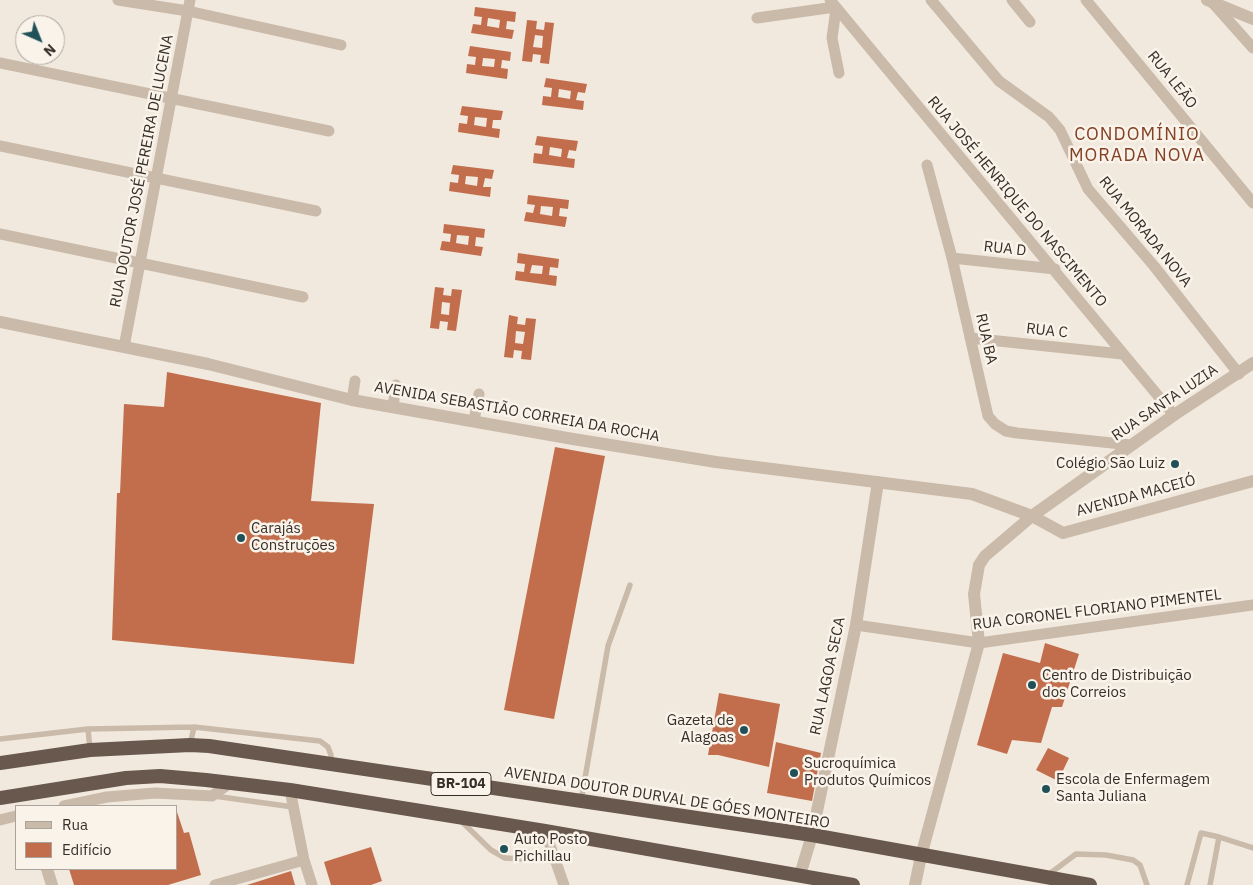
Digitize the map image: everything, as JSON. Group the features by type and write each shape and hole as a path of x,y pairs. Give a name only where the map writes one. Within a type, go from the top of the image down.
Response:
{"highway":[{"name":"AVENIDA DOUTOR DURVAL DE GÓES MONTEIRO","path":"0,763 90,750 190,745 209,746 812,836 1090,885"},
{"name":"BR-104","path":"0,798 126,778 160,776 230,783 290,790 545,831 799,880 854,885"}],"street":[{"path":"118,0 189,6 341,45"},
{"name":"RUA MORADA NOVA","path":"931,0 999,81 1049,117 1060,130 1088,189 1154,266 1239,374"},
{"path":"1012,0 1030,22"},
{"name":"RUA LEÃO","path":"1086,0 1253,203"},
{"path":"1210,1 1253,19"},
{"path":"1210,1 1253,48"},
{"path":"757,18 834,5 832,38 839,73"},
{"name":"RUA JOSÉ HENRIQUE DO NASCIMENTO","path":"834,5 1174,415"},
{"name":"RUA DOUTOR JOSÉ PEREIRA DE LUCENA","path":"124,347 141,263 170,97 189,6"},
{"path":"0,63 329,130"},
{"path":"0,146 316,211"},
{"name":"RUA BA","path":"927,165 952,258 988,416 994,424 1006,431 1017,434 1131,445"},
{"path":"0,234 303,297"},
{"name":"RUA D","path":"952,258 1054,269"},
{"name":"AVENIDA SEBASTIÃO CORREIA DA ROCHA","path":"0,322 208,364 352,400 716,462 972,494 1032,516"},
{"name":"RUA C","path":"970,338 1122,354"},
{"name":"RUA SANTA LUZIA","path":"915,885 921,856 979,642 974,594 979,566 985,556 1032,516 1174,415 1253,363"},
{"path":"352,400 355,381"},
{"path":"393,407 396,385"},
{"path":"474,421 479,394"},
{"name":"AVENIDA MACEIÓ","path":"1032,516 1063,533 1253,481"},
{"name":"RUA LAGOA SECA","path":"799,880 812,836 856,625 878,482"},
{"name":"RUA CORONEL FLORIANO PIMENTEL","path":"856,625 979,642 1253,606"},
{"path":"69,805 107,798 155,793 212,796 230,783"},
{"path":"290,790 304,860 312,885"},
{"path":"0,820 15,816"},
{"path":"545,831 564,885"},
{"path":"215,885 304,860"},
{"path":"47,870 52,885"}],"lane":[{"path":"581,802 608,646 630,585"},
{"path":"190,745 194,727"},
{"path":"0,739 88,730 194,727 320,741 328,747 331,755 331,764"},
{"path":"88,730 90,750"},
{"path":"212,796 293,807"},
{"path":"457,817 491,850 505,858 556,861"},
{"path":"1187,885 1201,833 1253,848"},
{"path":"1210,885 1219,837"},
{"path":"1045,877 1076,854 1106,855 1133,860 1140,865 1147,885"}],"building":[{"path":"475,7 516,12 515,22 507,21 506,29 514,30 512,39 471,33 473,24 481,25 482,17 474,16","holes":["488,18 500,20 499,28 487,26"]},
{"path":"527,20 537,21 536,29 544,30 545,22 554,23 549,64 540,63 541,55 533,54 532,62 522,61","holes":["535,35 543,36 542,48 533,47"]},
{"path":"470,46 511,52 510,61 502,60 501,68 508,69 507,79 466,73 467,64 475,65 476,57 468,56","holes":["483,58 495,59 494,67 482,66"]},
{"path":"546,78 587,84 585,93 578,92 576,100 584,101 583,110 542,105 543,96 551,97 552,88 544,87","holes":["559,89 571,91 570,99 558,97"]},
{"path":"462,106 503,111 501,120 493,120 492,128 500,129 499,138 458,132 459,123 467,124 468,116 460,115","holes":["475,117 487,118 486,127 474,125"]},
{"path":"537,136 578,141 576,151 569,150 567,158 575,159 574,168 533,163 534,153 542,154 543,146 535,145","holes":["550,147 562,149 561,157 549,155"]},
{"path":"453,165 494,170 492,179 485,178 483,187 491,187 490,197 449,191 450,182 458,183 459,175 451,174","holes":["466,176 478,177 477,186 465,184"]},
{"path":"528,195 569,200 568,209 560,208 559,216 567,217 565,227 524,221 526,212 533,213 535,205 527,204","holes":["541,206 553,207 552,216 540,214"]},
{"path":"444,224 485,229 484,238 476,237 475,246 483,247 481,256 440,250 442,241 450,242 451,234 443,233","holes":["457,235 469,236 468,245 456,243"]},
{"path":"518,253 559,259 558,268 550,267 549,275 557,276 556,286 515,280 516,271 524,272 525,264 517,263","holes":["532,265 543,266 542,274 530,273"]},
{"path":"435,287 444,288 443,295 451,296 452,289 462,290 456,331 447,330 448,322 440,321 439,329 430,328","holes":["442,302 450,303 449,315 441,314"]},
{"path":"509,315 518,317 517,324 525,325 526,318 536,319 531,360 521,359 522,351 514,350 513,358 504,357","holes":["516,331 525,332 523,344 515,343"]},
{"path":"167,372 321,403 311,501 374,504 354,664 112,640 117,493 120,493 124,404 164,407"},
{"path":"555,447 605,456 554,719 504,710"},
{"name":"Centro de Distribuição dos Correios","path":"1045,643 1079,654 1062,707 1052,707 1041,743 1012,740 1007,754 977,745 1003,653 1040,663"},
{"name":"Gazeta de Alagoas","path":"719,693 780,704 769,767 718,755 708,755"},
{"name":"Sucroquímica Produtos Químicos","path":"776,742 821,753 812,801 767,793"},
{"path":"1048,748 1069,758 1058,781 1036,770"},
{"path":"178,815 184,833 189,832 201,875 168,885 74,885 69,870 178,870"},
{"path":"371,847 382,881 371,885 331,885 324,862"},
{"path":"291,871 295,885 247,885"}],"place":[{"name":"Colégio São Luiz","path":"1175,464"},
{"name":"Carajás Construções","path":"241,538"},
{"name":"Centro de Distribuição dos Correios","path":"1032,685"},
{"name":"Gazeta de Alagoas","path":"744,730"},
{"name":"Sucroquímica Produtos Químicos","path":"794,773"},
{"name":"Escola de Enfermagem Santa Juliana","path":"1046,789"},
{"name":"Auto Posto Pichillau","path":"504,849"}],"district":[{"name":"CONDOMÍNIO MORADA NOVA","path":"1137,145"}]}
